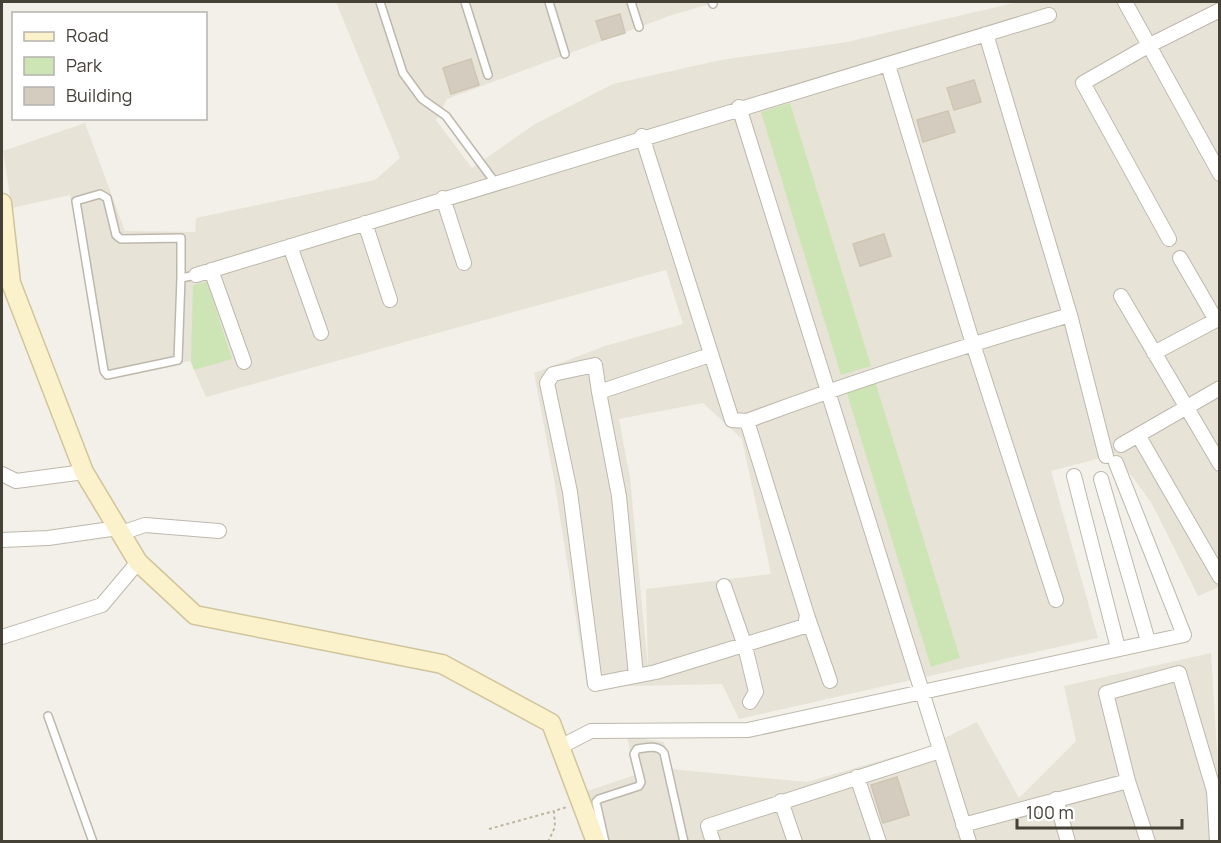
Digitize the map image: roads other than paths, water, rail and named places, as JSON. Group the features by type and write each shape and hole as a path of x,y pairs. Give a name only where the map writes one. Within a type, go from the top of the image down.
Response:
{"street":[{"path":"1125,2 1220,174"},
{"path":"1169,239 1083,83 1148,46 1220,10 1215,2"},
{"path":"196,274 739,106 888,65 1049,15"},
{"path":"560,747 591,731 748,730 922,690 1184,635 1111,459 986,34"},
{"path":"888,65 973,344 1056,600"},
{"path":"739,106 826,391 969,842"},
{"path":"642,136 732,420 747,421 826,391 1070,315"},
{"path":"443,198 464,263"},
{"path":"2,203 11,283 84,472 138,562 195,615 442,664 551,723 596,842"},
{"path":"365,223 390,300"},
{"path":"290,246 321,333"},
{"path":"1154,353 1218,319 1180,258"},
{"path":"211,270 244,362"},
{"path":"1121,296 1220,464"},
{"path":"599,392 710,355"},
{"path":"636,676 619,496 595,365 553,374 547,383 570,492 595,684 636,676 799,630 805,626 807,615"},
{"path":"1121,445 1185,406 1220,388"},
{"path":"747,421 807,615 830,681"},
{"path":"1138,435 1220,577"},
{"path":"2,474 16,481 84,472"},
{"path":"1074,476 1118,648"},
{"path":"1101,479 1148,641"},
{"path":"2,540 120,531 145,525 219,531"},
{"path":"2,637 102,605 138,562"},
{"path":"724,586 745,646 756,692 750,702"},
{"path":"1148,842 1128,781 1106,693 1179,673 1214,791 1217,842"},
{"path":"713,842 708,825 940,751"},
{"path":"856,777 879,842"},
{"path":"963,825 1128,781"},
{"path":"1056,799 1068,842"},
{"path":"781,801 795,842"}],"lane":[{"path":"380,2 403,73 422,99 446,116 494,181"},
{"path":"465,2 488,75"},
{"path":"549,2 565,54"},
{"path":"631,2 639,27"},
{"path":"100,194 107,198 116,235 121,238 181,238 181,278 178,360 107,375 104,371 76,201 100,194"},
{"path":"181,278 196,274"},
{"path":"48,716 93,842"},
{"path":"605,842 596,802 639,786 641,782 634,754 637,749 648,747 657,748 664,753 684,842"}]}
